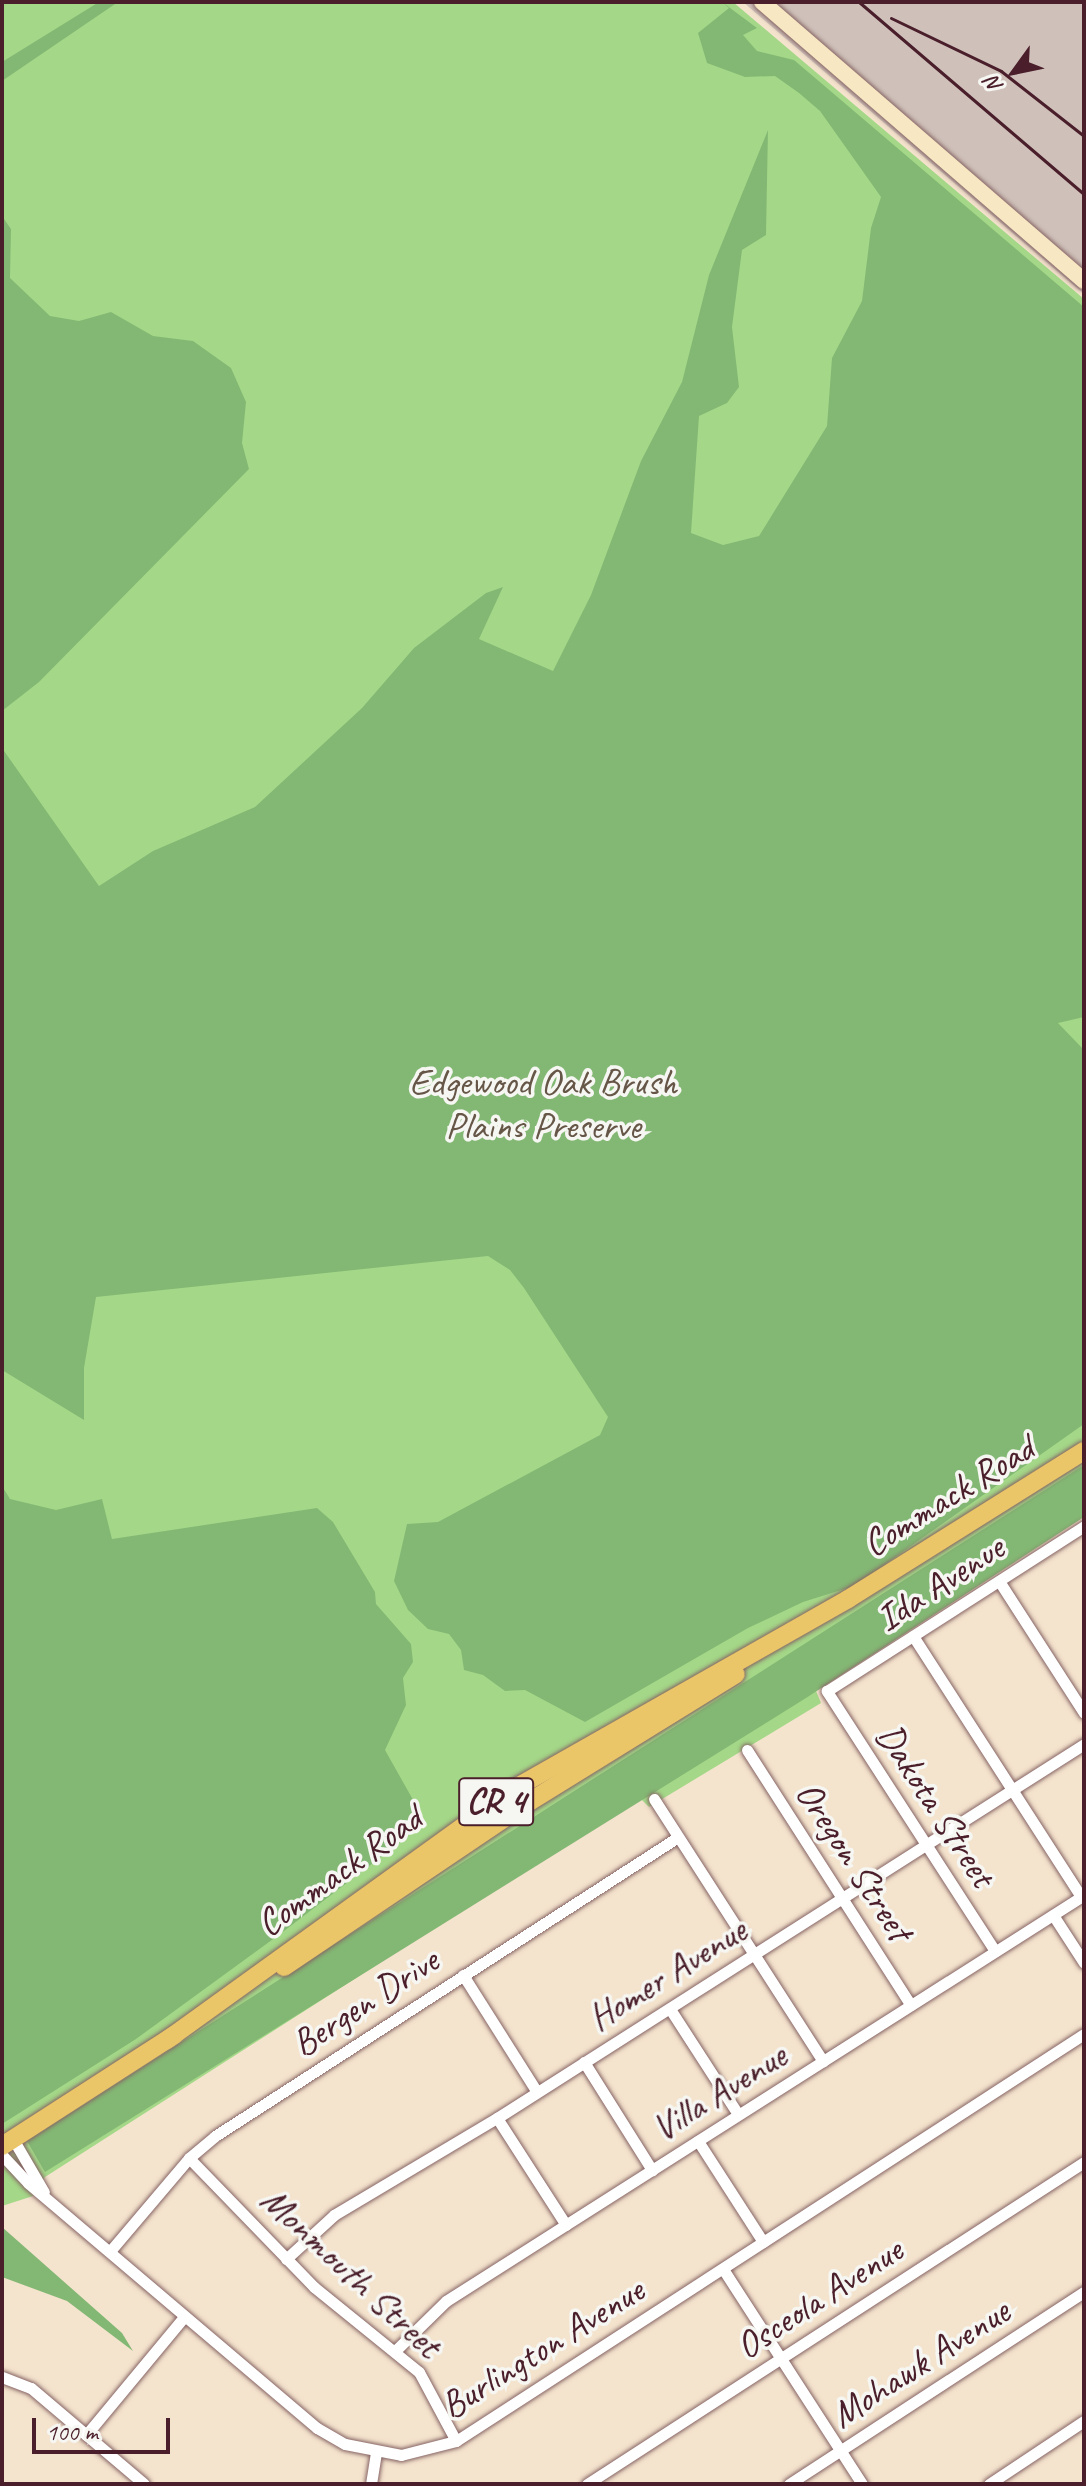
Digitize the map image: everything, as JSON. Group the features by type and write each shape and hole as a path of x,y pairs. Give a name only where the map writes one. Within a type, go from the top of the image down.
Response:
{"main road":[{"name":"Commack Road","path":"6,2147 848,1599 1084,1451"}],"street":[{"path":"762,2 1084,281"},
{"name":"Ida Avenue","path":"827,1691 1084,1526"},
{"path":"999,1581 1084,1713"},
{"path":"913,1636 1082,1896"},
{"name":"Dakota Street","path":"827,1691 995,1951"},
{"name":"Homer Avenue","path":"286,2259 334,2215 497,2118 1084,1744"},
{"name":"Oregon Street","path":"747,1750 911,2005"},
{"path":"654,1799 823,2061"},
{"name":"Bergen Drive","path":"111,2250 189,2158 463,1975 678,1837"},
{"name":"Villa Avenue","path":"396,2350 436,2308 1082,1896"},
{"path":"1053,1915 1084,1963"},
{"path":"463,1975 537,2092"},
{"path":"670,2009 738,2114"},
{"name":"Burlington Avenue","path":"6,2147 47,2196 184,2317 317,2428 376,2454 421,2452 456,2441 1084,2034"},
{"path":"584,2062 652,2170"},
{"path":"497,2118 566,2225"},
{"path":"698,2141 763,2242"},
{"name":"Burlington Avenue","path":"6,2147 47,2196"},
{"name":"Monmouth Street","path":"189,2158 286,2259 396,2350 434,2393 456,2441"},
{"name":"Osceola Avenue","path":"587,2484 1084,2162"},
{"path":"723,2269 862,2484"},
{"name":"Mohawk Avenue","path":"789,2484 1084,2292"},
{"path":"86,2435 184,2317"},
{"path":"2,2377 31,2388 144,2484"},
{"path":"989,2484 1080,2424 1084,2438"},
{"path":"371,2484 376,2454"}],"shaded area":[{"path":"743,2 1084,2 1084,294"}],"green space":[{"name":"Edgewood Oak Brush Plains Preserve","path":"2,2 733,2 1084,299 1084,1512 814,1686 821,1703 649,1807 639,1797 45,2177 33,2196 2,2206"},
{"path":"99,2 118,2 2,81 2,62"},
{"path":"722,2 757,28 743,35 757,51 794,60 1084,307 1084,1017 1058,1023 1084,1050 1084,1424 854,1586 803,1602 748,1628 585,1722 525,1690 505,1691 483,1675 464,1670 461,1650 449,1634 428,1629 408,1610 394,1581 407,1524 438,1522 600,1435 608,1417 524,1288 510,1270 488,1256 96,1297 84,1368 84,1420 2,1370 2,748 99,886 153,851 255,807 362,708 414,648 486,593 503,587 479,639 553,671 591,595 641,461 682,382 709,275 768,130 766,235 742,250 732,327 739,387 727,403 699,416 691,533 723,545 759,536 827,426 832,358 862,301 871,228 881,197 820,111 799,93 775,76 745,77 707,63 698,33 729,8"},
{"path":"2,216 11,229 10,278 50,316 79,321 111,312 153,336 193,341 231,368 246,402 242,443 249,469 39,682 2,711"},
{"path":"1084,1465 1084,1517 806,1698 45,2172 27,2141"},
{"path":"2,1486 10,1499 56,1510 102,1499 112,1539 317,1508 333,1522 375,1592 376,1604 411,1644 413,1662 403,1678 406,1705 385,1750 421,1814 407,1837 280,1934 136,2039 2,2124"},
{"path":"2,2227 122,2333 133,2351 67,2301 2,2277"}],"railway":[{"path":"859,2 1084,194"},
{"path":"891,18 1001,71 1084,136"}]}
